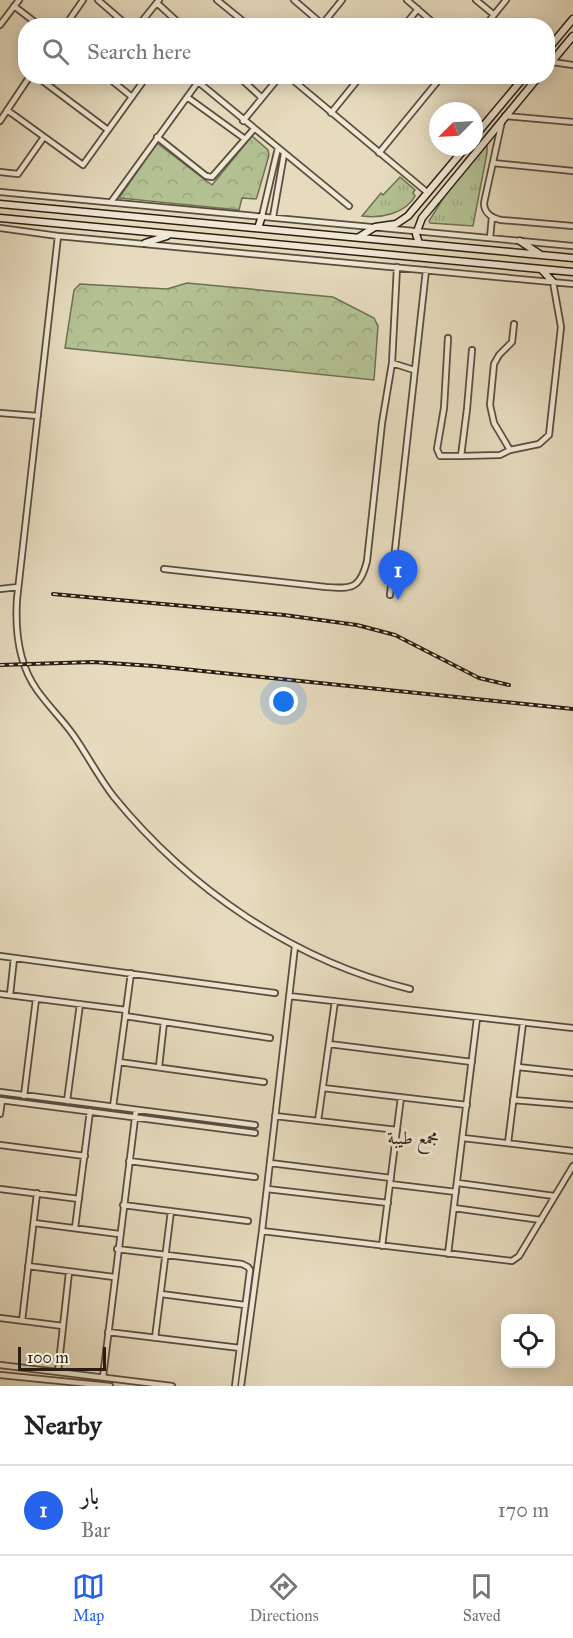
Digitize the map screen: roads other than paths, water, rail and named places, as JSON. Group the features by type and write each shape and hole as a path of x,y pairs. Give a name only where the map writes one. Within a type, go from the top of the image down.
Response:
{"main road":[{"path":"555,41 573,19"},
{"path":"555,58 573,36"},
{"path":"483,126 518,84"},
{"path":"418,243 416,231 422,218 531,84"},
{"path":"501,105 505,115"},
{"path":"359,237 375,227 390,225 402,220 459,156"},
{"path":"0,204 573,258"},
{"path":"258,228 262,216"},
{"path":"0,218 573,272"},
{"path":"145,243 170,235"},
{"path":"520,241 541,255"},
{"path":"542,269 553,282"}],"street":[{"path":"71,18 83,0"},
{"path":"98,0 119,18"},
{"path":"217,0 239,18"},
{"path":"294,0 314,18"},
{"path":"328,18 342,0"},
{"path":"407,0 428,18"},
{"path":"476,0 494,14"},
{"path":"491,18 506,0"},
{"path":"0,25 16,2 32,18"},
{"path":"145,18 158,2 174,18"},
{"path":"410,18 417,9"},
{"path":"555,64 573,65"},
{"path":"0,121 25,84"},
{"path":"47,84 108,130"},
{"path":"116,84 132,97"},
{"path":"7,110 83,165 141,84"},
{"path":"111,202 197,84"},
{"path":"200,84 349,206"},
{"path":"247,84 262,98"},
{"path":"243,121 273,84"},
{"path":"297,84 428,193"},
{"path":"331,113 355,84"},
{"path":"379,153 435,84"},
{"path":"187,97 245,139"},
{"path":"573,122 505,115 484,203 485,209 492,217 573,226"},
{"path":"157,137 206,176 212,177 254,129"},
{"path":"0,172 18,174 44,137"},
{"path":"262,216 278,148"},
{"path":"273,217 284,154"},
{"path":"493,163 573,171"},
{"path":"0,192 573,246"},
{"path":"490,238 492,217"},
{"path":"0,228 58,236 573,284"},
{"path":"58,236 16,622 19,644 35,688 75,737 107,788 142,828 195,879 239,911 295,945 355,972 410,989"},
{"path":"164,569 347,589 357,584 364,575 382,423 392,363 397,267"},
{"path":"390,595 426,270"},
{"path":"448,338 444,408 437,449 440,456 500,455 510,450 545,441 549,435 561,329 553,282"},
{"path":"510,450 494,423 490,405 494,364 499,355 512,342 514,324"},
{"path":"460,456 472,350"},
{"path":"392,363 414,370"},
{"path":"0,412 38,416"},
{"path":"0,589 18,587"},
{"path":"241,1386 262,1231 295,945"},
{"path":"0,956 275,993"},
{"path":"10,995 14,957"},
{"path":"113,1107 131,973"},
{"path":"0,994 80,1004 164,1022 270,1038"},
{"path":"289,996 573,1028"},
{"path":"24,1096 36,999"},
{"path":"318,1121 335,1001"},
{"path":"67,1101 80,1004"},
{"path":"448,1254 477,1018"},
{"path":"159,1067 164,1022"},
{"path":"508,1143 523,1023"},
{"path":"329,1044 472,1062"},
{"path":"119,1062 264,1082"},
{"path":"518,1067 573,1073"},
{"path":"323,1088 467,1105"},
{"path":"0,1092 255,1125"},
{"path":"382,1246 401,1097"},
{"path":"0,1114 1,1100 255,1133"},
{"path":"513,1100 573,1105"},
{"path":"103,1377 117,1249 136,1110"},
{"path":"75,1228 90,1112"},
{"path":"275,1116 397,1130"},
{"path":"463,1138 573,1150"},
{"path":"0,1145 84,1156"},
{"path":"129,1161 255,1177"},
{"path":"270,1163 391,1178"},
{"path":"262,1231 515,1260 573,1166"},
{"path":"458,1183 554,1196"},
{"path":"390,1184 456,1192"},
{"path":"0,1189 79,1199"},
{"path":"267,1189 388,1203"},
{"path":"22,1321 37,1193"},
{"path":"123,1205 248,1221"},
{"path":"454,1208 540,1220"},
{"path":"155,1338 171,1211"},
{"path":"34,1223 119,1234"},
{"path":"117,1249 245,1265 250,1270 235,1386"},
{"path":"28,1266 114,1277"},
{"path":"58,1372 69,1272"},
{"path":"161,1294 245,1305"},
{"path":"0,1318 63,1326"},
{"path":"108,1332 240,1348"},
{"path":"0,1365 172,1386"},
{"path":"0,1375 110,1386"}],"railway":[{"path":"53,594 284,615 357,625 395,635 479,678 509,685"},
{"path":"0,665 93,662 154,666 573,709"}],"place":[{"name":"بار","path":"398,600"}],"district":[{"name":"مجمع طيبة","path":"413,1138"}]}
